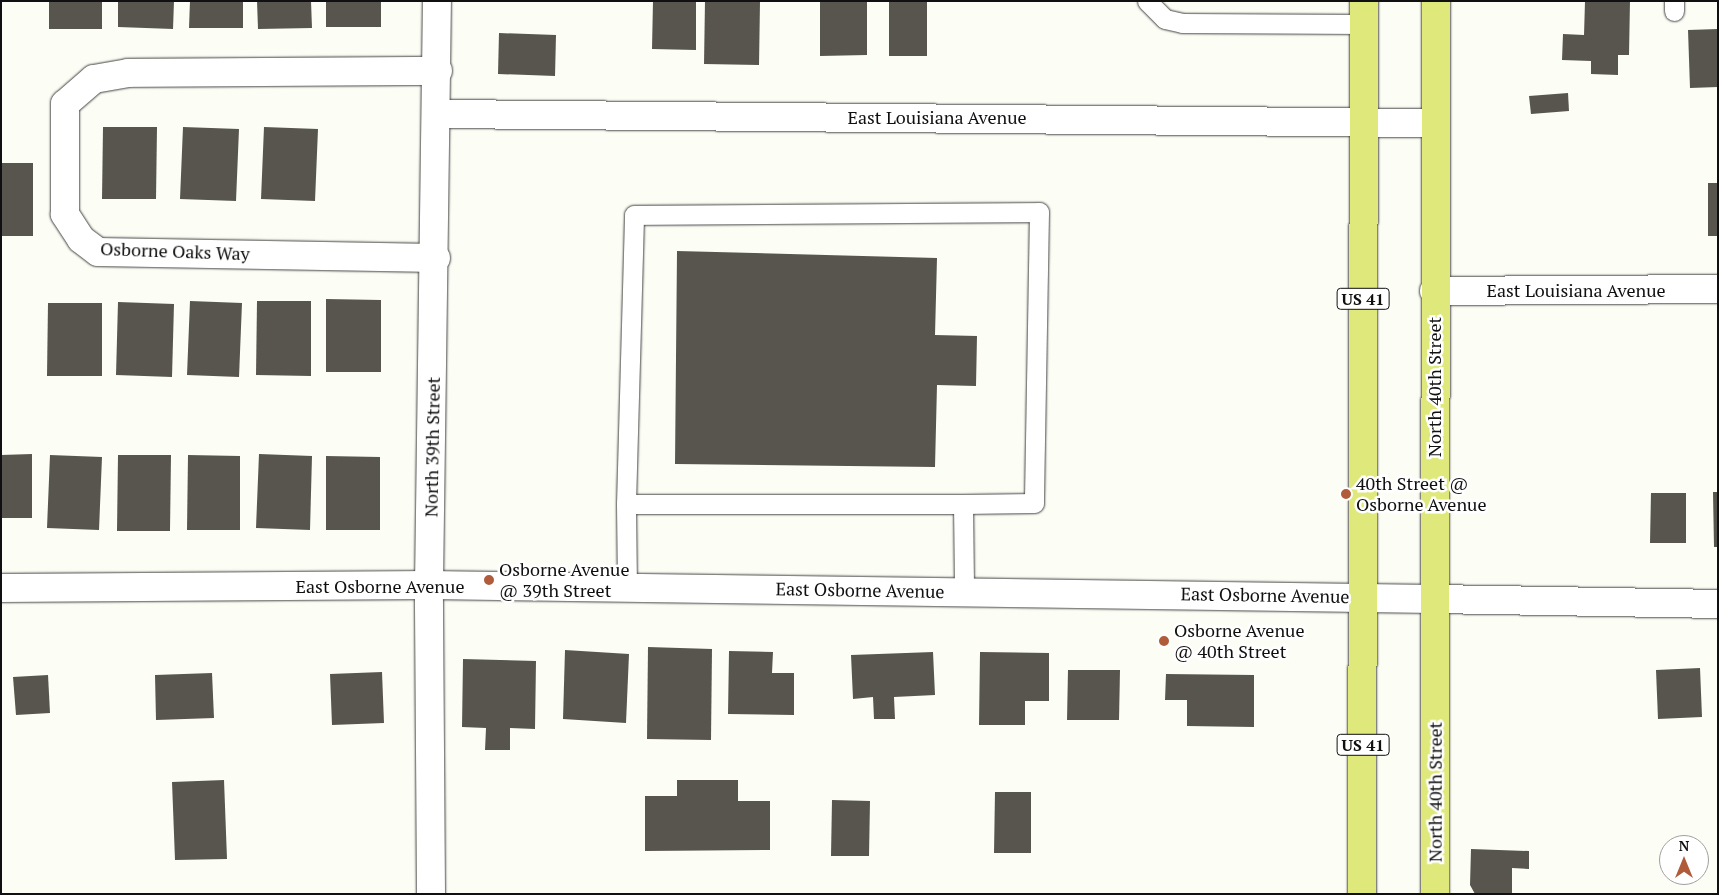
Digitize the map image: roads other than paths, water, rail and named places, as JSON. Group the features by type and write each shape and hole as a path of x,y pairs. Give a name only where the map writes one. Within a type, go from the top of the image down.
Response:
{"main road":[{"name":"North 40th Street","path":"1435,894 1434,291 1436,1"},
{"name":"US 41","path":"1362,894 1364,12"}],"street":[{"name":"North 39th Street","path":"430,894 429,585 439,114 437,1"},
{"name":"Osborne Oaks Way","path":"436,258 98,252 81,239 65,214 65,104 94,79 128,73 438,71"},
{"name":"East Louisiana Avenue","path":"439,114 1364,118 1435,123"},
{"name":"East Louisiana Avenue","path":"1434,291 1718,289"},
{"name":"East Osborne Avenue","path":"1,588 429,585 964,590 1718,604"}],"lane":[{"path":"1151,7 1182,23 1364,12"},
{"path":"626,504 1034,503 1039,212 634,215 626,504 627,587"},
{"path":"963,504 964,590"}],"place":[{"name":"40th Street @ Osborne Avenue","path":"1346,494"},
{"name":"Osborne Avenue @ 39th Street","path":"489,580"},
{"name":"Osborne Avenue @ 40th Street","path":"1164,641"}]}
